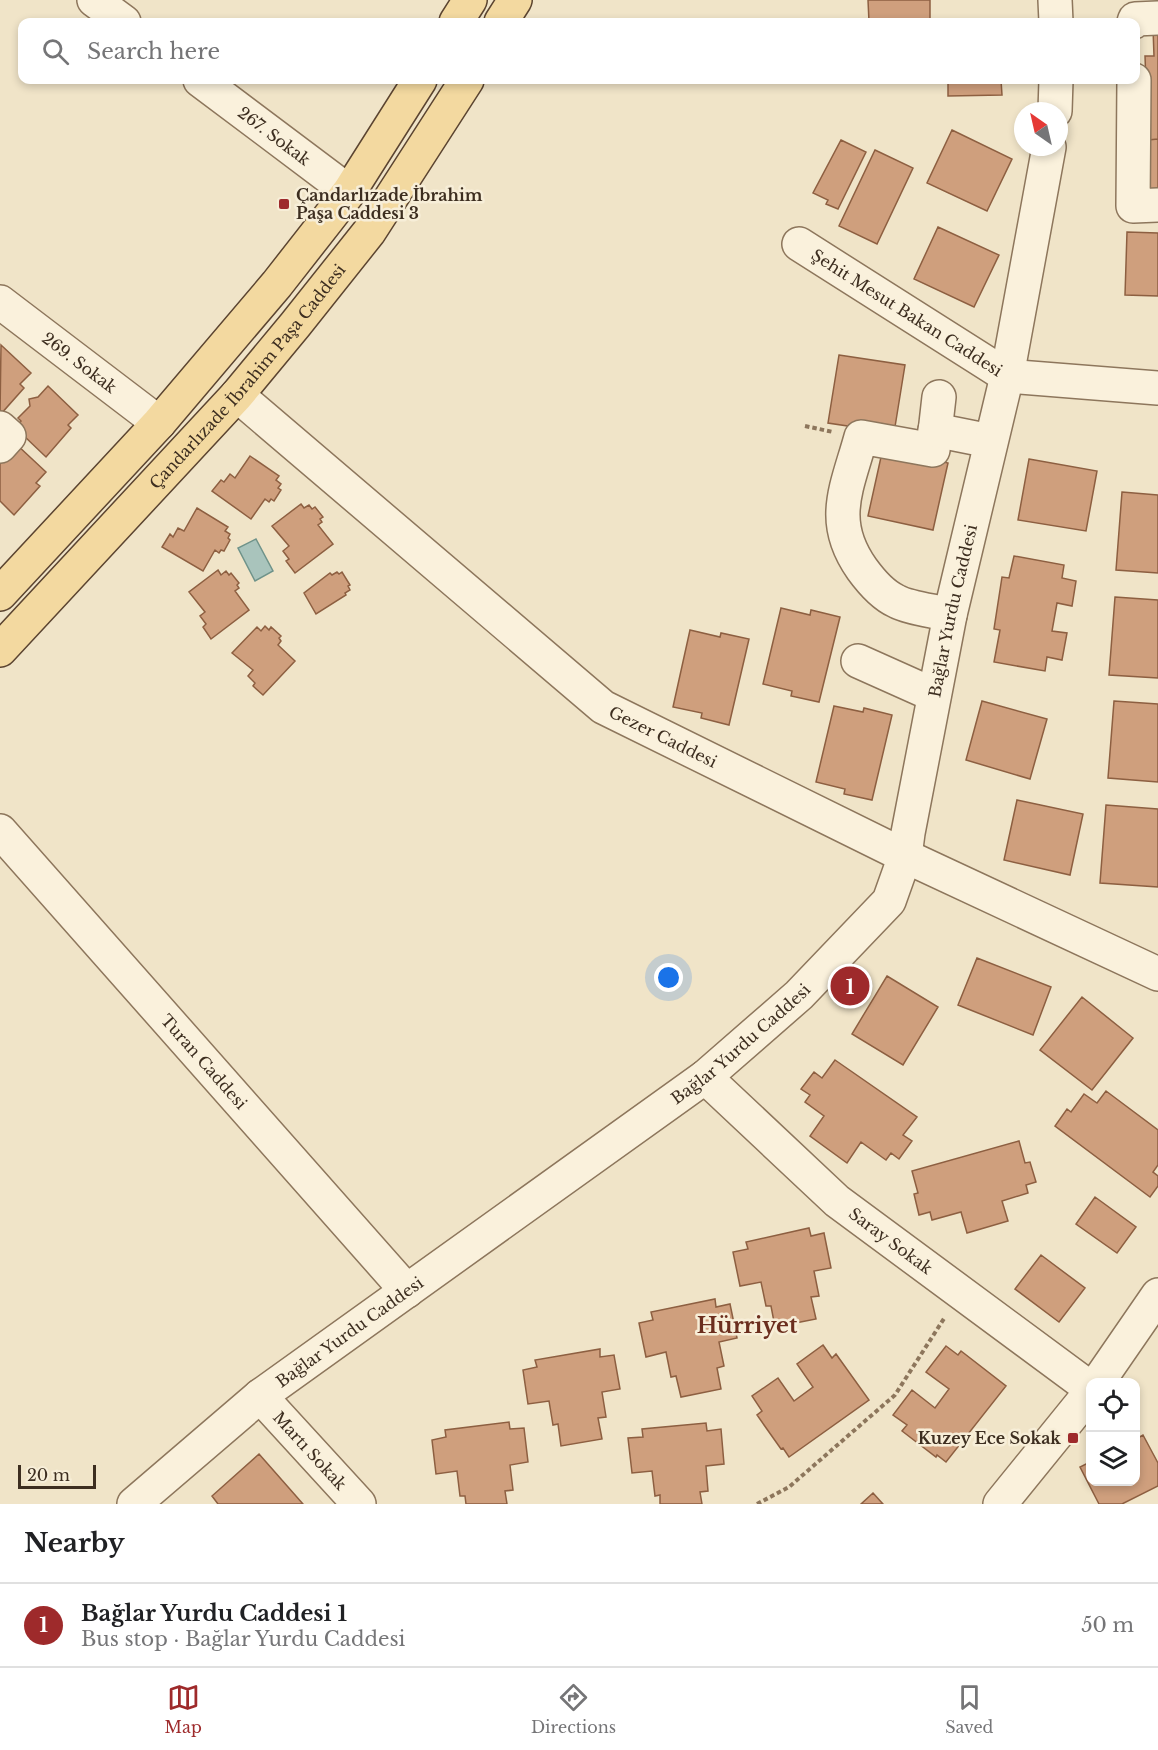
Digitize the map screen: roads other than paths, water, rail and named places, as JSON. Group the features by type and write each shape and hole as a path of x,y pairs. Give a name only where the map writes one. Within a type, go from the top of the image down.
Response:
{"main road":[{"path":"459,18 470,0"},
{"path":"504,18 515,0"},
{"path":"0,594 159,423 276,284 349,192 417,84"},
{"name":"Çandarlızade İbrahim Paşa Caddesi","path":"0,650 237,395 369,231 464,84"}],"street":[{"path":"94,0 119,18"},
{"path":"1055,0 1056,18"},
{"path":"1140,19 1158,18"},
{"name":"267. Sokak","path":"205,84 349,192"},
{"path":"1055,102 1056,84"},
{"path":"1134,84 1133,206 1158,205"},
{"name":"Bağlar Yurdu Caddesi","path":"134,1504 260,1396 705,1077 799,995 889,902 905,856 950,615 1007,376 1047,156"},
{"name":"Şehit Mesut Bakan Caddesi","path":"799,244 1007,376 1158,388"},
{"name":"269. Sokak","path":"0,302 159,423"},
{"name":"Gezer Caddesi","path":"237,395 603,707 905,856 1158,974"},
{"path":"939,397 933,450 861,437 843,504 843,530 853,556 870,580 896,601 950,615"},
{"path":"0,429 9,436 0,446"},
{"path":"935,430 990,441"},
{"path":"858,661 934,695"},
{"name":"Turan Caddesi","path":"0,831 407,1291"},
{"name":"Saray Sokak","path":"705,1077 837,1201 1086,1385"},
{"path":"1101,1378 1158,1295"},
{"name":"Martı Sokak","path":"260,1396 359,1504"},
{"path":"1000,1504 1086,1398"}],"water":[{"path":"256,539 273,571 255,581 238,548"}],"place":[{"name":"Çandarlızade İbrahim Paşa Caddesi 3","path":"284,204"},
{"name":"Bağlar Yurdu Caddesi 1","path":"850,986"},
{"name":"Kuzey Ece Sokak","path":"1073,1438"}],"district":[{"name":"Hürriyet","path":"747,1325"}]}
